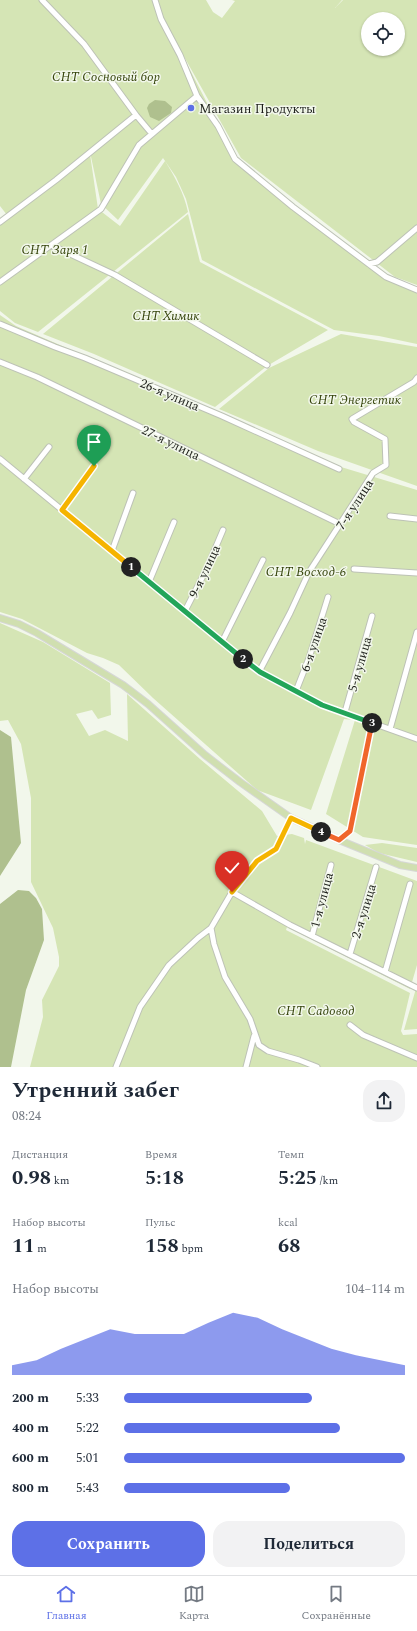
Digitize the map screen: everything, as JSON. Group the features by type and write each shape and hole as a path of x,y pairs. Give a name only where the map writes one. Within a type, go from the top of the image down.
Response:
{"main road":[{"path":"0,618 19,624 37,633 90,664 135,693 205,755 251,791 291,818 339,840 400,864 417,868"}],"street":[{"path":"42,0 84,44 136,115 152,134"},
{"path":"155,0 161,19 180,55 197,96 218,126 235,159 292,207 386,277 417,290"},
{"path":"0,282 101,209 139,146 197,96"},
{"path":"0,222 56,180 136,115"},
{"path":"369,264 377,262 417,228"},
{"path":"51,245 115,275 266,365"},
{"name":"26-я улица","path":"0,324 222,416 339,469"},
{"name":"27-я улица","path":"0,362 37,377 340,524"},
{"name":"7-я улица","path":"260,672 309,572 374,473 386,465 385,439 354,422 352,419 414,382 417,378"},
{"path":"24,479 48,447"},
{"path":"0,459 260,672 322,705 417,739"},
{"path":"62,510 94,466"},
{"path":"113,552 133,493"},
{"path":"390,516 417,519"},
{"path":"150,582 174,522"},
{"name":"9-я улица","path":"184,611 206,570 223,530"},
{"path":"222,642 263,560"},
{"path":"354,569 417,573"},
{"name":"6-я улица","path":"296,691 309,658 328,597"},
{"name":"5-я улица","path":"345,712 372,616"},
{"path":"390,729 417,632"},
{"path":"339,840 350,831 372,722"},
{"path":"116,1067 140,1007 170,965 198,938 211,928 232,892 257,861 276,849 291,818"},
{"name":"1-я улица","path":"312,936 331,865"},
{"name":"2-я улица","path":"350,954 376,867"},
{"path":"385,972 410,884"},
{"path":"232,892 290,925 417,988"},
{"path":"211,928 214,944 225,976 250,1019 258,1045 268,1051 317,1067"},
{"path":"350,1025 363,1035 417,1058"},
{"path":"246,1067 254,1035"}],"green space":[{"name":"СНТ Сосновый бор","path":"0,0 206,0 213,12 222,18 235,1 232,0 342,0 335,8 343,0 417,0 417,285 395,277 241,158 173,37 235,157 386,280 417,290 417,344 379,336 334,330 202,260 186,199 176,177 163,158 118,220 101,204 90,152 7,215 0,206"},
{"name":"СНТ Заря 1","path":"90,154 98,209 120,226 165,161 179,185 188,212 38,332 15,323 0,311 0,224"},
{"name":"СНТ Химик","path":"188,214 200,262 328,330 267,366 215,407 94,354 43,334"},
{"name":"СНТ Восход-6","path":"0,315 16,326 341,467 417,490 417,845 363,837 326,814 355,720 344,719 311,810 257,790 153,698 119,665 87,653 22,619 0,612"},
{"name":"СНТ Энергетик","path":"341,334 417,347 417,486 318,451 219,409 269,368"},
{"name":"СНТ Садовод","path":"0,623 43,642 110,683 111,715 98,719 92,710 76,714 89,736 105,730 128,741 127,694 200,759 262,811 277,836 292,834 304,838 305,844 306,840 417,881 417,965 410,989 287,927 286,930 410,993 401,1031 403,1035 417,1034 417,1067 30,1067 43,1017 42,1000 59,966 59,957 53,928 31,882 31,798 21,744 8,720 0,721"},
{"path":"382,843 417,848 417,862 379,853 365,845"},
{"path":"417,985 417,1029 404,1030"}],"shaded area":[{"path":"155,100 165,101 172,107 171,113 159,121 150,117 147,108 149,104"},
{"path":"0,730 11,737 21,843 0,876"},
{"path":"18,890 29,891 36,898 42,909 44,940 26,990 11,1067 0,1067 0,904"}],"place":[{"name":"Магазин Продукты","path":"191,108"}],"route":[{"path":"94,466 62,510 260,672 322,705 372,722 350,831 339,840 291,818 276,849 257,861 232,892"}]}
